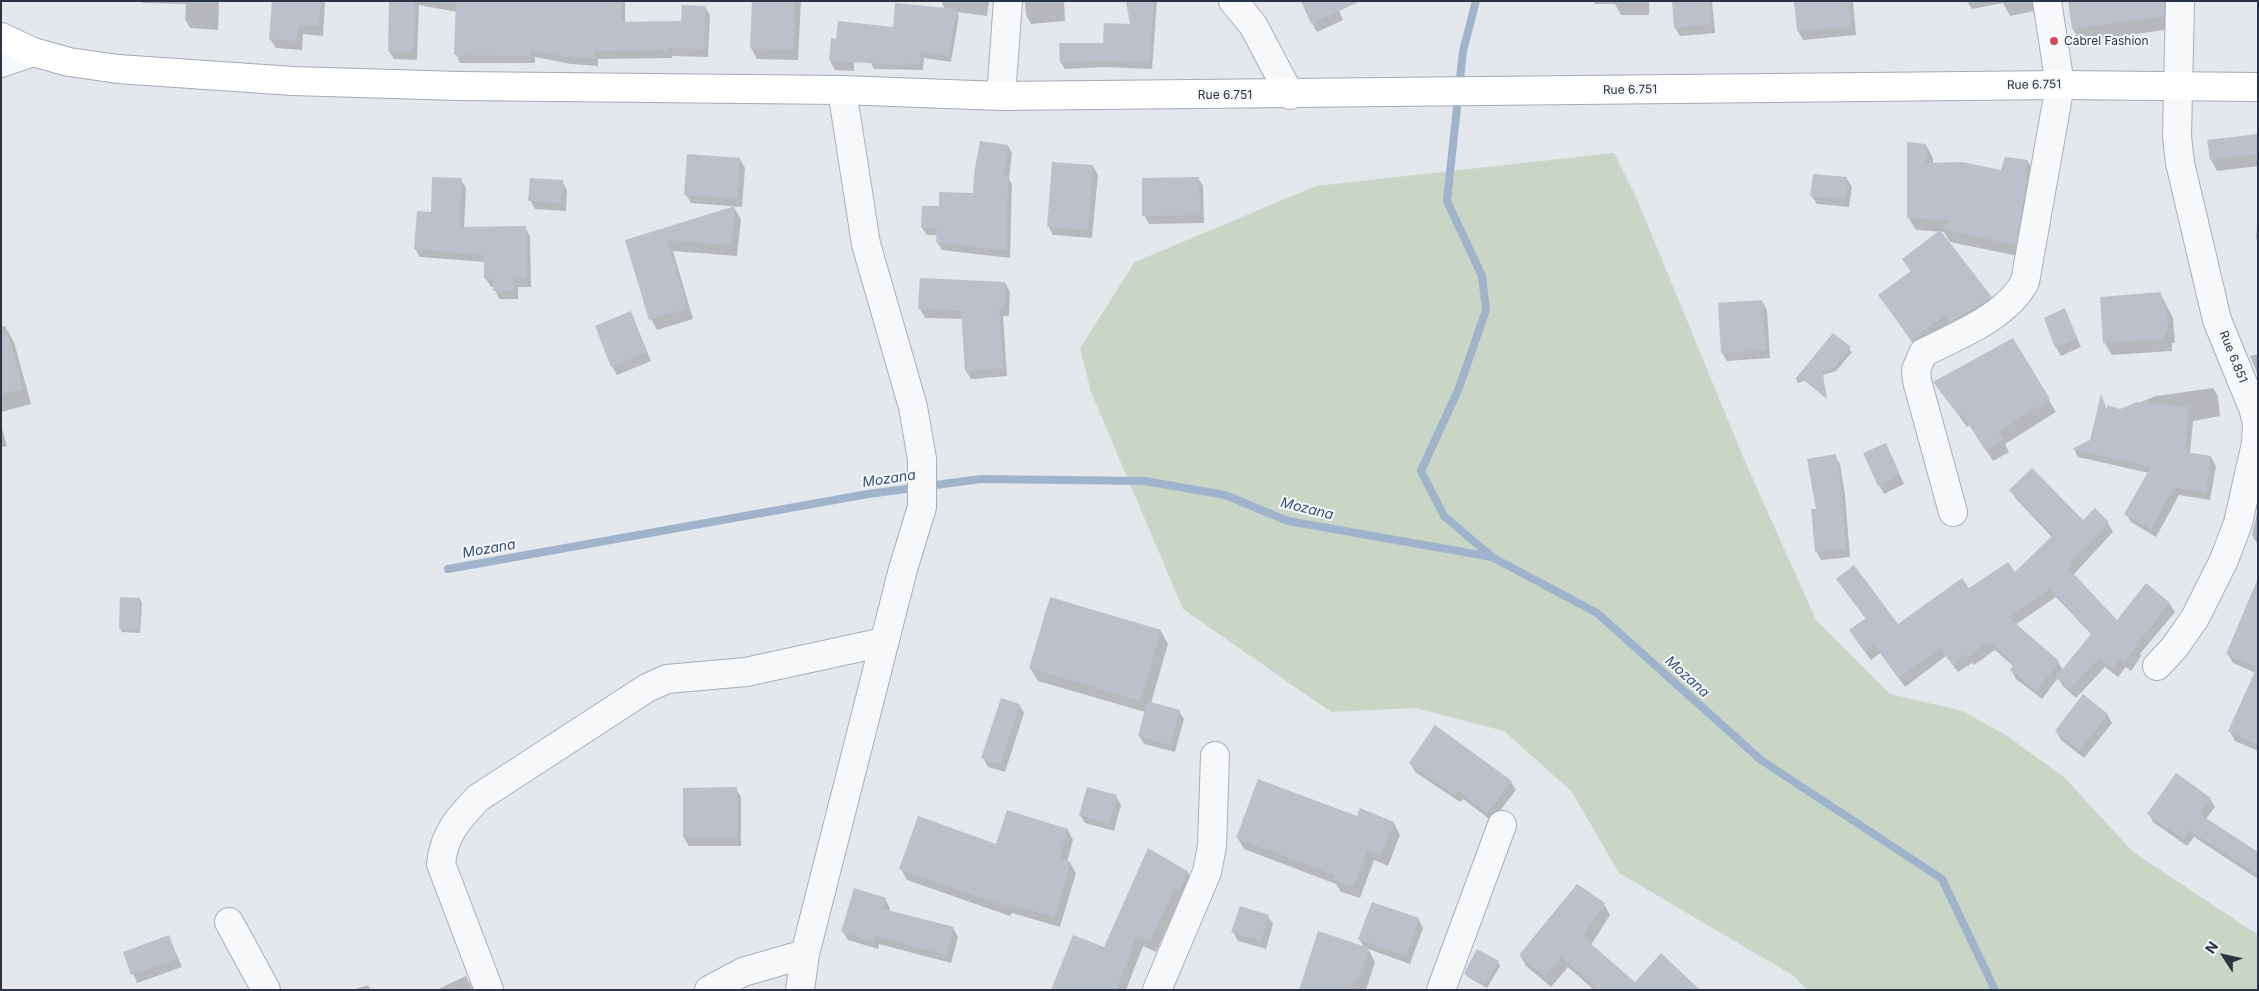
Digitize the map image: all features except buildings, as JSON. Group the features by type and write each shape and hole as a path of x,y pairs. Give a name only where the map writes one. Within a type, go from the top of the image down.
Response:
{"main road":[{"name":"Rue 6.751","path":"1,37 33,52 69,62 118,68 293,82 459,86 842,90 1001,96 2060,85 2258,87"}],"street":[{"path":"1001,96 1008,1"},
{"path":"1233,1 1253,25 1290,94"},
{"path":"1953,512 1917,381 1916,370 1923,353 1969,332 2014,298 2025,282 2060,85 2047,1"},
{"name":"Rue 6.851","path":"2157,666 2174,648 2195,618 2224,560 2238,523 2256,443 2257,423 2253,408 2217,320 2180,163 2177,87 2180,1"},
{"path":"1,63 33,52"},
{"path":"803,988 805,954 903,569 922,507 922,460 913,407 866,244 842,90"},
{"path":"489,990 442,864 443,847 457,820 478,798 647,688 667,679 746,672 884,642"},
{"path":"1157,990 1207,872 1212,846 1215,756"},
{"path":"1441,990 1502,825"},
{"path":"229,922 266,990"},
{"path":"710,990 743,972 805,954"}],"green space":[{"path":"1614,153 1637,199 1744,459 1816,620 1890,694 1962,711 2006,735 2065,778 2133,852 2258,935 2258,990 1807,990 1794,976 1619,873 1572,792 1504,731 1416,708 1331,712 1183,609 1091,392 1080,348 1135,262 1316,186"}],"waterway":[{"path":"1476,1 1463,51 1447,201 1482,276 1486,310 1459,388 1421,471 1444,516 1491,556"},
{"name":"Mozana","path":"448,569 868,494 981,479 1145,481 1225,495 1288,521 1492,557 1597,613 1761,760 1942,879 1995,990"}],"place":[{"name":"Cabrel Fashion","path":"2054,41"}]}
